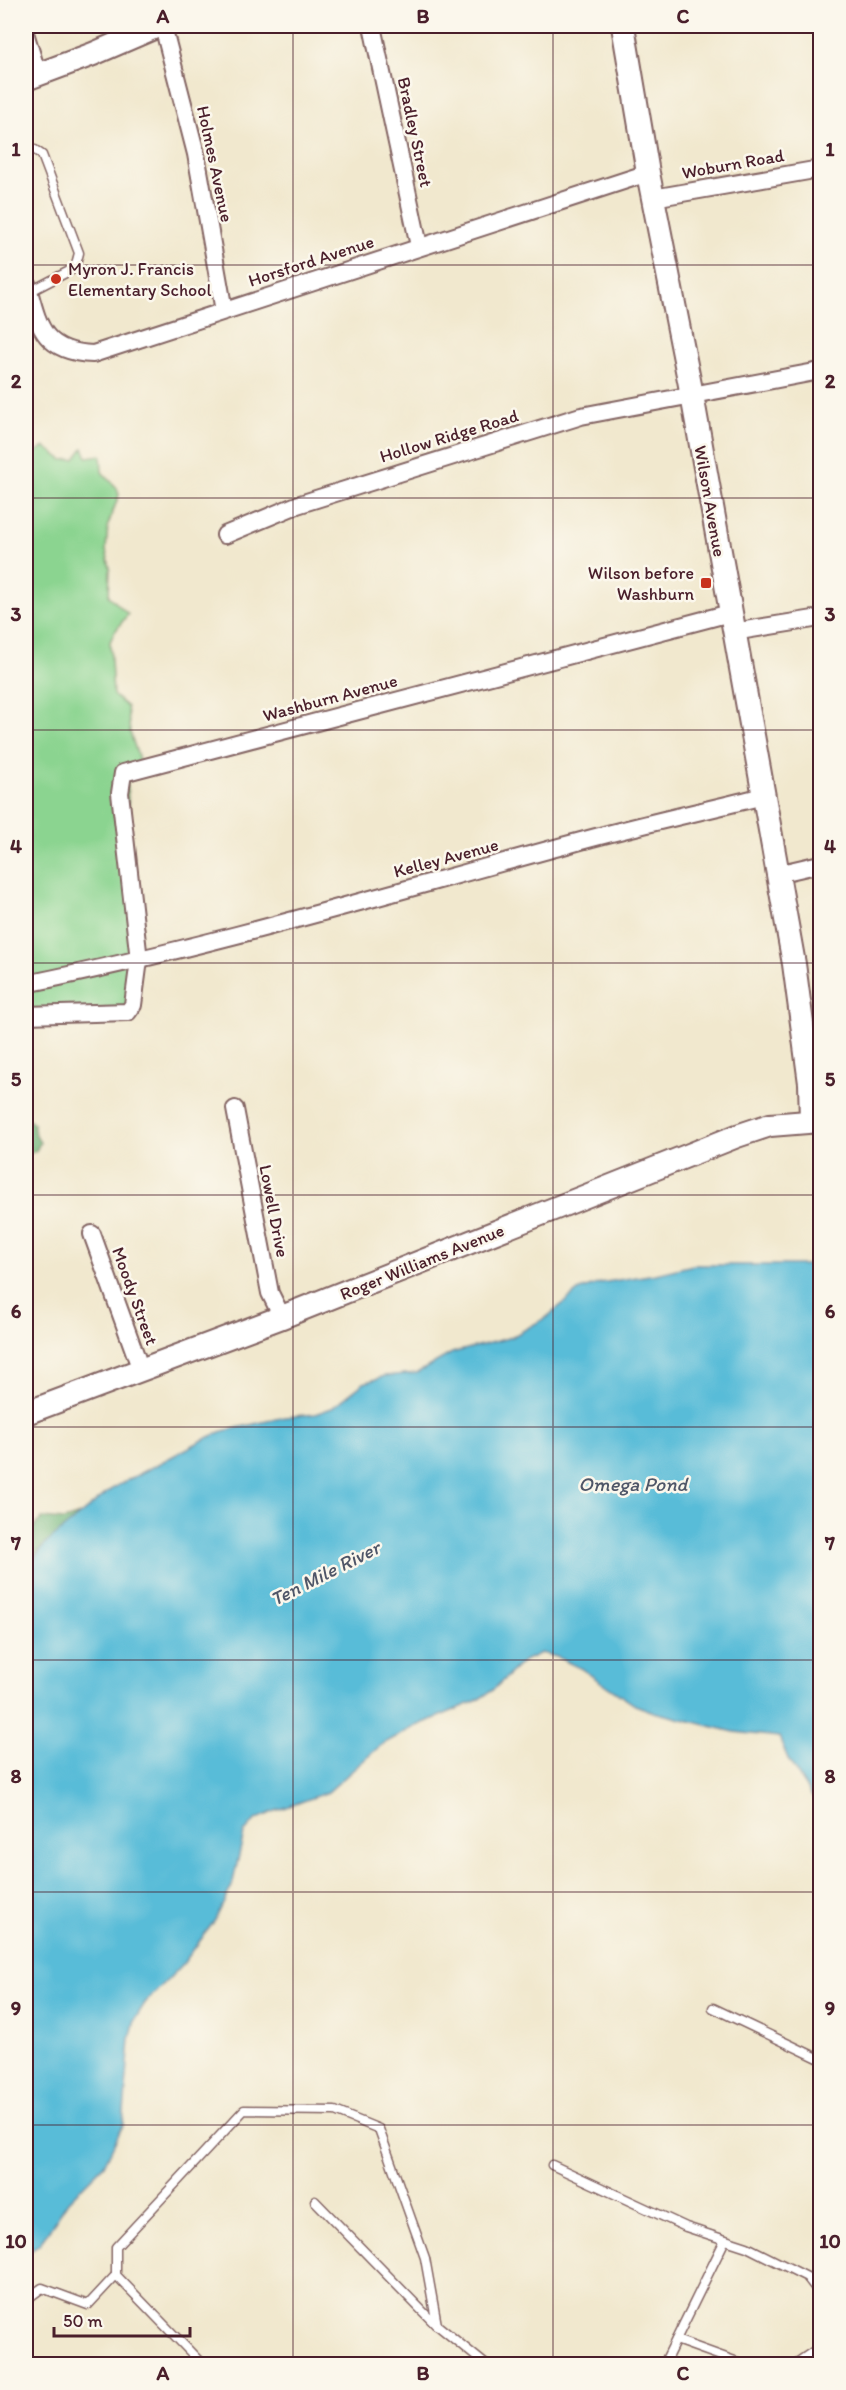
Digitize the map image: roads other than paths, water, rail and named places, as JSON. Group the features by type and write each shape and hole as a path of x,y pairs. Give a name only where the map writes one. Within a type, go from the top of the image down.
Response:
{"street":[{"path":"26,36 32,77 158,26"},
{"name":"Holmes Avenue","path":"162,26 196,154 224,311"},
{"name":"Bradley Street","path":"372,26 419,246"},
{"name":"Wilson Avenue","path":"623,26 648,173 692,395 764,796 795,974 816,1120"},
{"name":"Woburn Road","path":"653,198 820,169"},
{"name":"Horsford Avenue","path":"27,286 40,329 54,344 79,353 93,354 648,173"},
{"name":"Hollow Ridge Road","path":"225,535 297,505 581,416 820,371"},
{"name":"Washburn Avenue","path":"140,960 120,792 123,773 731,622 820,618"},
{"name":"Kelley Avenue","path":"26,984 140,960 573,843 764,796"},
{"path":"777,874 820,864"},
{"path":"26,1015 128,1012 133,1005 140,960"},
{"name":"Lowell Drive","path":"235,1109 270,1293 282,1317"},
{"name":"Roger Williams Avenue","path":"26,1413 282,1317 737,1136 770,1125 816,1120"},
{"name":"Moody Street","path":"92,1234 141,1370"}],"lane":[{"path":"26,148 42,154 78,254 75,268 27,286"},
{"path":"713,2008 820,2059"},
{"path":"27,2299 42,2288 88,2305 116,2275 116,2247 244,2110 335,2111 379,2129 425,2258 437,2325"},
{"path":"552,2165 686,2227 747,2247 807,2277 820,2294"},
{"path":"315,2201 437,2325 485,2364"},
{"path":"664,2364 724,2240"},
{"path":"116,2275 202,2364"},
{"path":"676,2340 743,2364"},
{"path":"795,2364 820,2347"}],"water":[{"name":"Omega Pond","path":"693,1265 820,1265 820,1809 789,1761 779,1737 734,1732 654,1712 635,1705 580,1668 557,1657 541,1653 522,1662 493,1690 476,1701 414,1727 381,1745 328,1792 255,1820 244,1833 232,1886 215,1920 183,1964 145,2003 135,2019 130,2039 123,2125 104,2165 68,2201 41,2242 26,2255 26,1570 45,1544 113,1488 203,1440 223,1431 285,1417 315,1414 332,1408 364,1383 385,1376 417,1373 452,1353 512,1337 547,1317 578,1291 600,1283 656,1274"}],"place":[{"name":"Myron J. Francis Elementary School","path":"56,279"},
{"name":"Wilson before Washburn","path":"706,583"}],"water label":[{"name":"Ten Mile River","path":"325,1573"}]}
